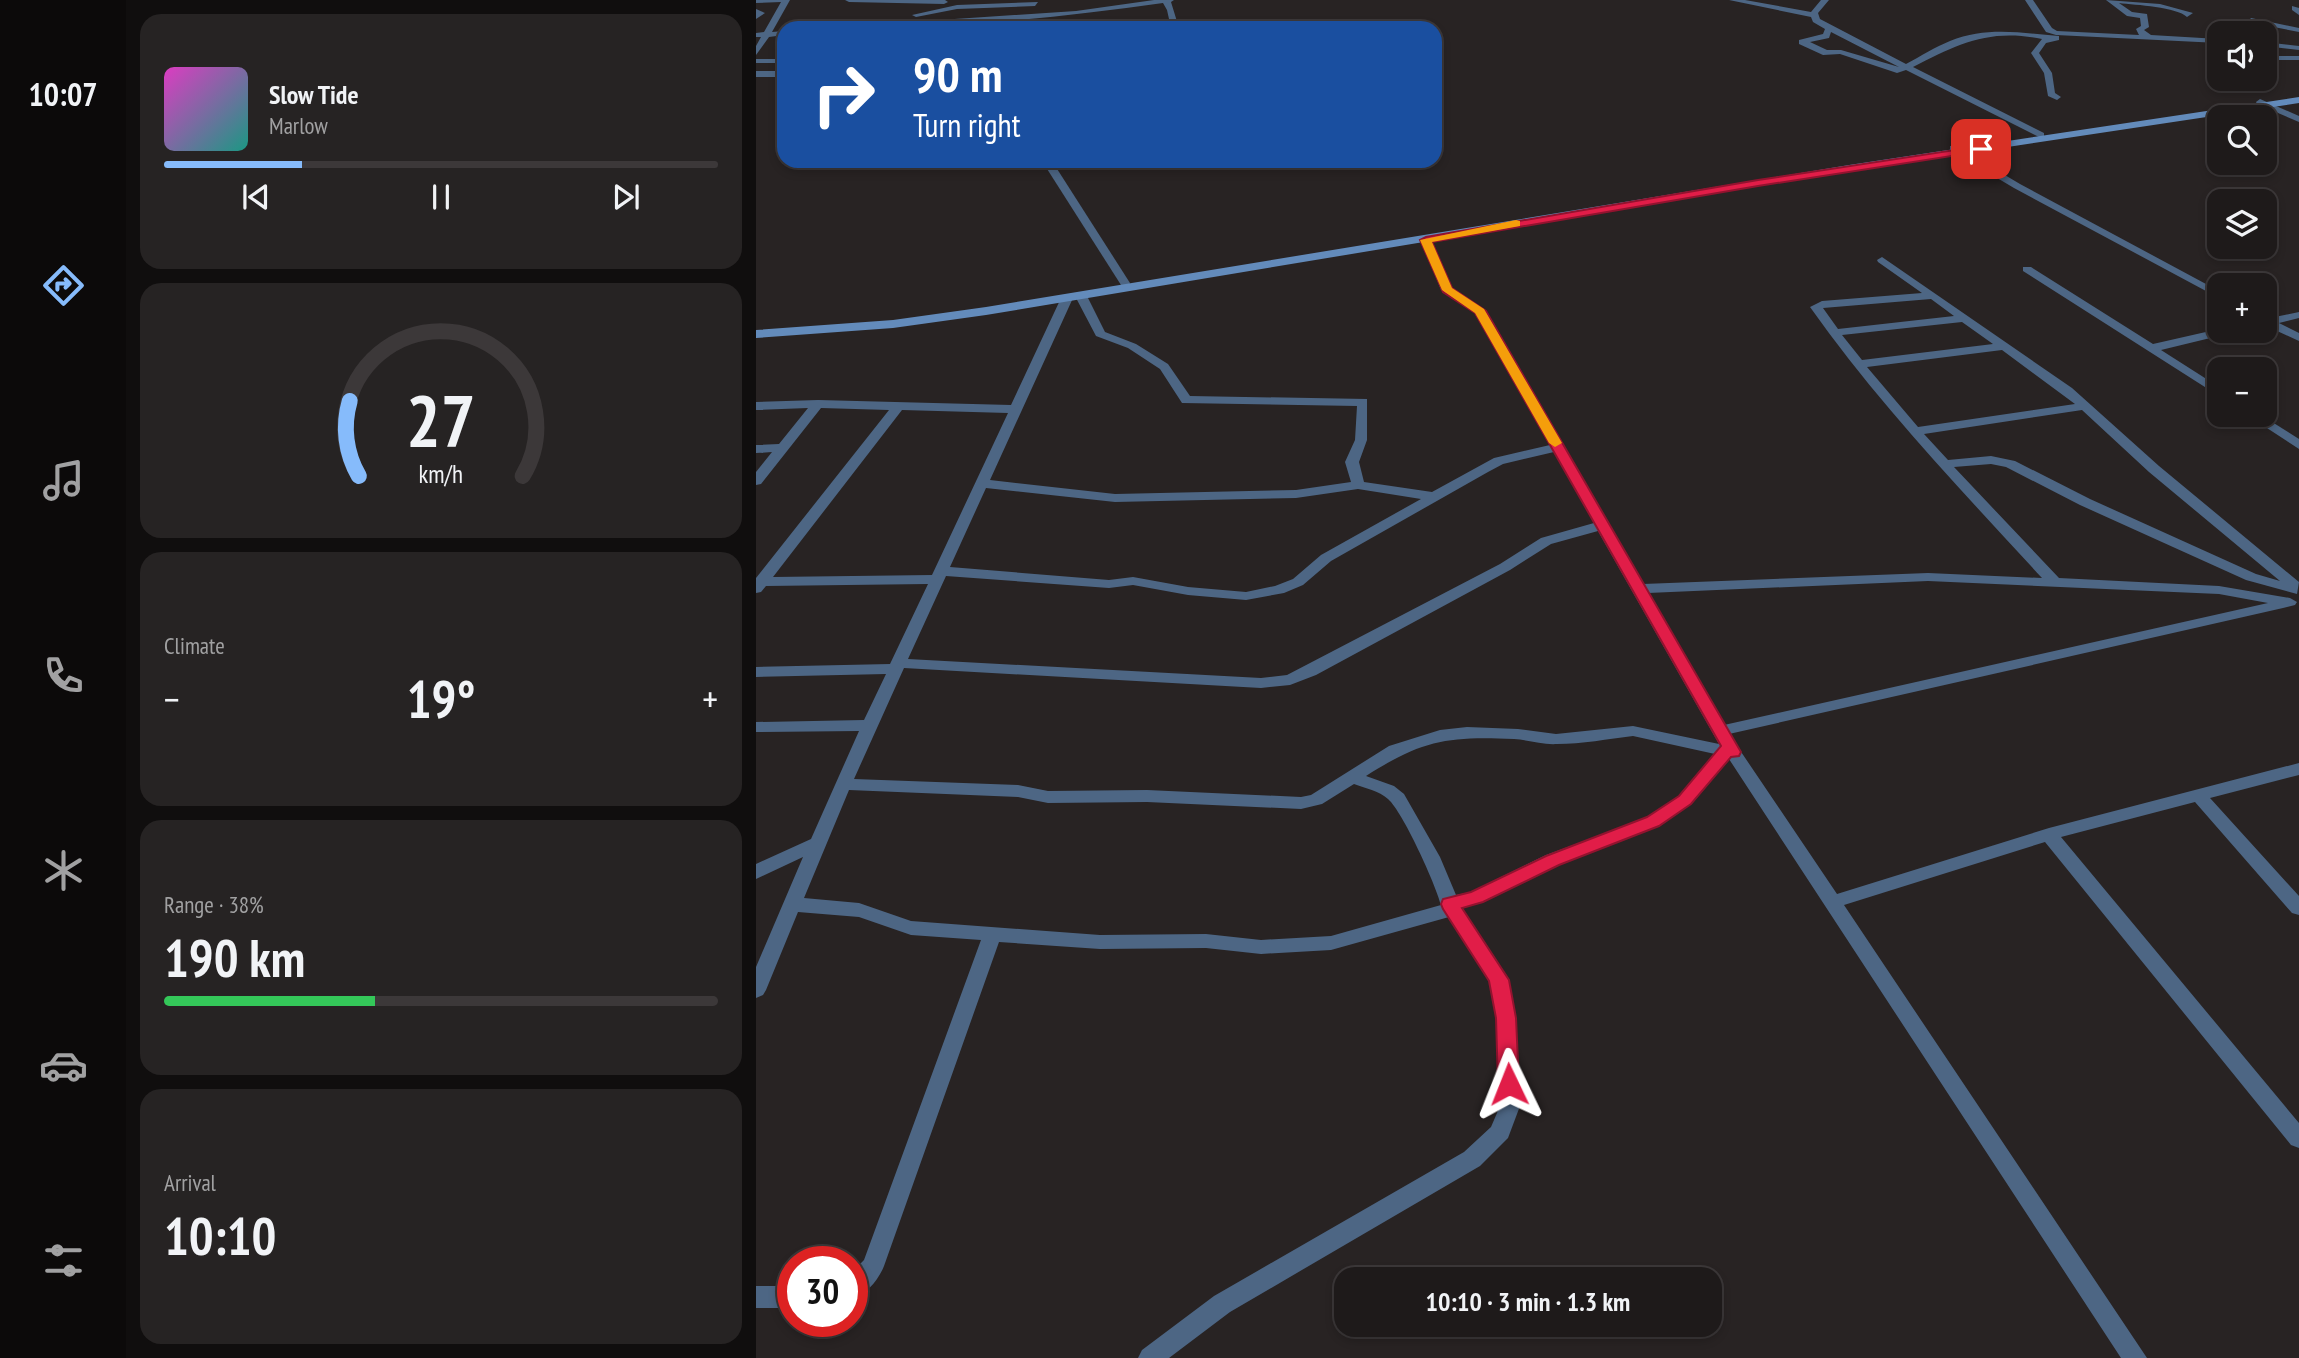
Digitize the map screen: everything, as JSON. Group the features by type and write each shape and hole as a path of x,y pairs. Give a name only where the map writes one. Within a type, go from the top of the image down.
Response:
{"main road":[{"path":"756,334 893,324 1074,297 2041,135 2299,98"},
{"path":"756,324 916,313 1125,283 2264,103"}],"street":[{"path":"756,1 779,0"},
{"path":"756,53 760,35 786,0"},
{"path":"849,0 1036,2 1028,16"},
{"path":"1076,13 1080,0"},
{"path":"984,21 1076,13 1115,4 1170,0"},
{"path":"1733,0 1815,15"},
{"path":"1825,0 1817,7 1816,20 2041,135"},
{"path":"2029,0 2049,30 2207,40"},
{"path":"2109,0 2130,14 2144,16 2145,27 2140,29 2142,34 2151,38"},
{"path":"2109,0 2188,14 2179,0"},
{"path":"1165,1 1172,10 1172,21"},
{"path":"906,21 908,16 960,3"},
{"path":"756,11 761,13 756,17"},
{"path":"1783,18 1794,19 1802,14"},
{"path":"2251,20 2287,30 2299,30"},
{"path":"1829,28 1826,36 1802,42 1826,53 1841,52 1897,70 1945,46 1989,33 2031,34 2048,38 2075,37 2076,33"},
{"path":"2048,38 2039,44 2035,53 2048,73 2051,94 2057,97"},
{"path":"2277,45 2299,48"},
{"path":"2277,58 2299,58"},
{"path":"756,61 777,61"},
{"path":"756,74 777,74"},
{"path":"2264,103 2299,119"},
{"path":"1955,150 2207,288"},
{"path":"1051,168 1125,283"},
{"path":"1426,240 1447,290 1480,311 1730,751 2135,1358"},
{"path":"1882,260 2087,406 2297,596"},
{"path":"2027,270 2207,384"},
{"path":"1932,296 1816,305 1833,333 1915,431 2055,583"},
{"path":"756,990 897,666 1015,409 1074,297 1100,334 1132,345 1164,367 1186,400 1363,402 1361,440 1352,462 1358,485"},
{"path":"2277,319 2299,315"},
{"path":"1833,333 1964,318"},
{"path":"2277,327 2299,338"},
{"path":"2152,348 2207,336"},
{"path":"1859,364 2003,346"},
{"path":"756,406 818,404 1015,409"},
{"path":"756,481 818,404"},
{"path":"758,585 899,405"},
{"path":"1915,431 2087,406"},
{"path":"2271,427 2299,445"},
{"path":"758,585 939,575 1109,584 1133,581 1188,592 1246,597 1261,595 1298,582 1326,558 1499,461 1558,447"},
{"path":"756,449 782,448"},
{"path":"1945,464 1991,460 2010,464 2085,502 2297,596"},
{"path":"981,483 1115,498 1296,494 1358,485 1435,497"},
{"path":"756,672 897,666 1261,683 1290,680 1310,672 1493,574 1546,541 1602,525"},
{"path":"1638,589 1928,577 2297,596"},
{"path":"1719,731 2297,596"},
{"path":"756,727 870,725"},
{"path":"844,784 1018,791 1030,796 1048,797 1147,796 1301,803 1316,800 1395,750 1440,735 1467,732 1556,739 1633,731 1730,751"},
{"path":"792,905 843,907 882,916 894,924 911,928 992,936 1100,943 1206,941 1261,947 1306,946 1365,935 1451,906 1476,897 1552,860 1653,822 1685,800 1730,751"},
{"path":"1832,902 2049,834 2299,769"},
{"path":"1150,1358 1222,1304 1472,1159 1500,1132 1510,1106 1506,1018 1499,980 1451,906 1431,857 1398,798 1388,790 1352,777"},
{"path":"2198,795 2299,908"},
{"path":"2049,834 2299,1139"},
{"path":"756,872 818,843"},
{"path":"868,1271 873,1266 992,936"},
{"path":"756,1297 777,1297"}],"slow traffic":[{"path":"1516,224 1426,240 1447,290 1480,311 1555,443"}],"route":[{"path":"1509,1084 1506,1018 1499,980 1450,904 1476,897 1552,860 1653,822 1685,800 1727,751 1733,752 1480,311 1447,290 1426,240 1849,168 1981,149"}]}
